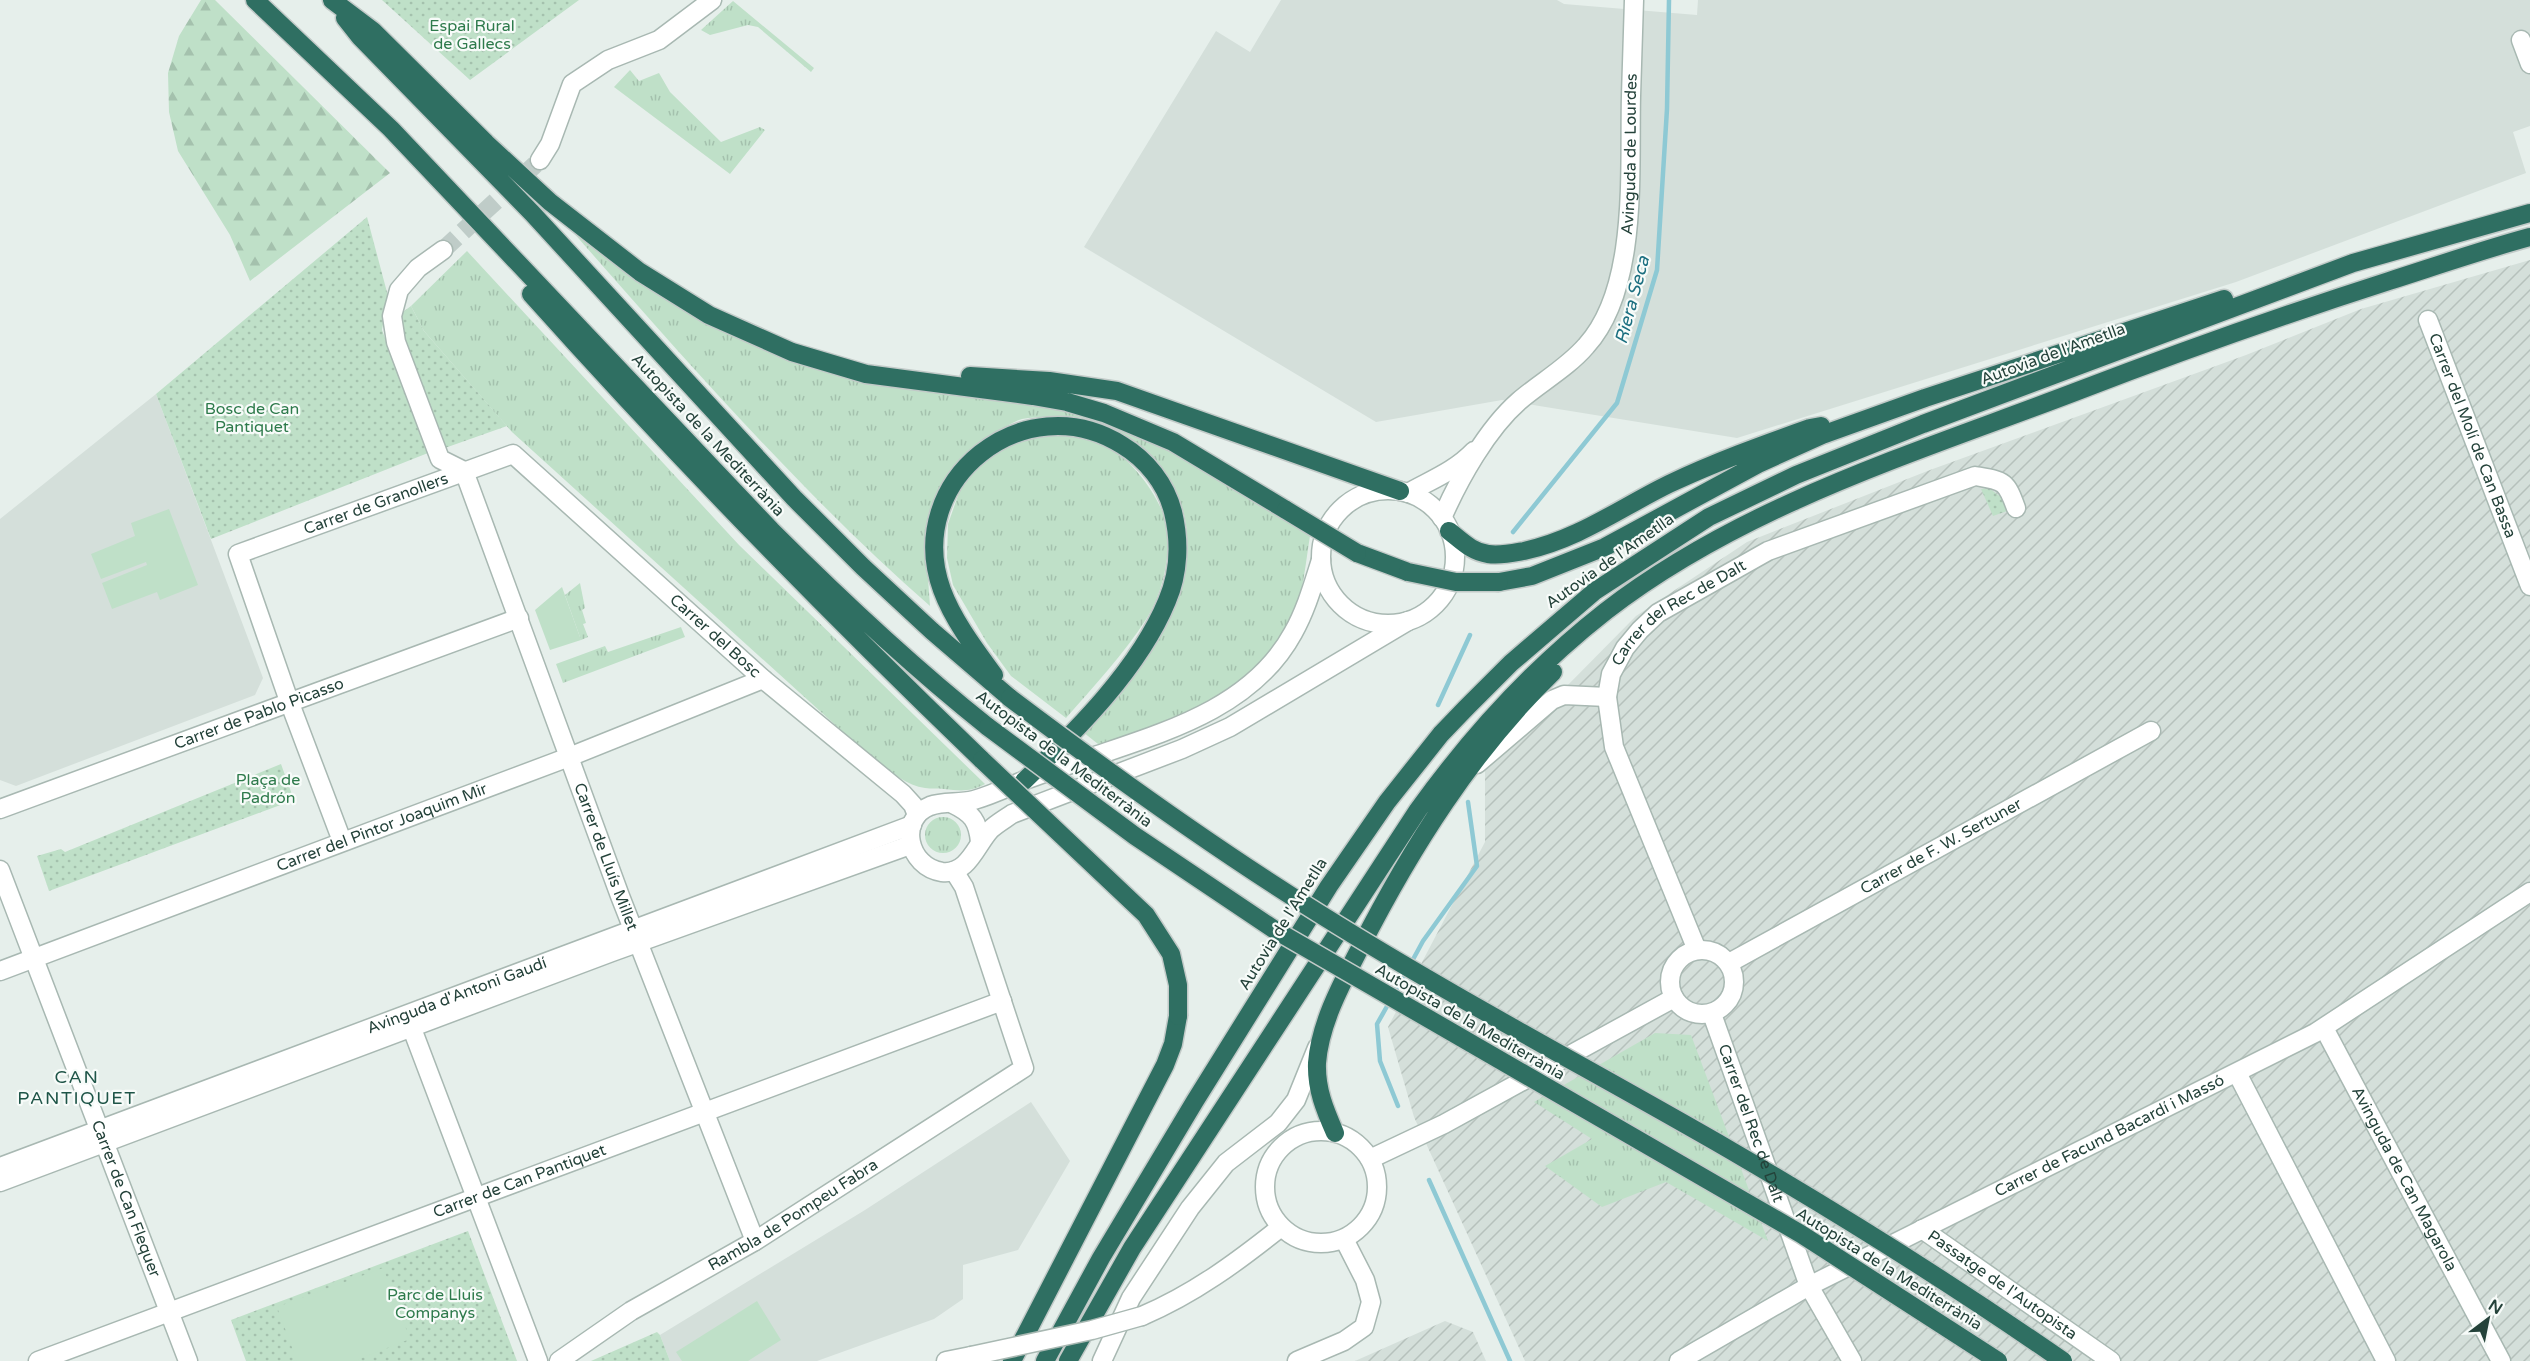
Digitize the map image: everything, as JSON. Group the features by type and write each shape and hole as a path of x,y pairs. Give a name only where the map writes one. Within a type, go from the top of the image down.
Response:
{"highway":[{"name":"Autopista de la Mediterrània","path":"255,0 391,129 824,583 883,639 988,727 1135,836 1275,930 1439,1027 1801,1234 1998,1361"},
{"name":"Autopista de la Mediterrània","path":"331,0 360,37 429,97 481,149 802,505 924,624 1011,699 1098,765 1186,827 1324,917 1580,1067 1730,1150 1876,1238 2063,1361"},
{"path":"481,149 640,272 709,315 792,352 866,374 1033,396 1067,402 1104,413 1173,442 1358,553 1408,572 1456,582 1499,582 1532,576 1605,547 1758,464 1822,435 2292,276 2353,263"},
{"name":"Autovia de l'Ametlla","path":"1045,1361 1101,1258 1189,1111 1329,886 1380,811 1450,725 1511,663 1595,591 1679,535 1737,502 1796,475 1923,424 2353,263 2530,213"},
{"path":"474,215 502,261 614,384 860,642 1146,915 1171,954 1178,985 1178,1016 1173,1044 1160,1075 1012,1361"},
{"path":"1068,1361 1132,1248 1418,810 1499,709 1561,648 1607,610 1694,552 1809,494 2159,360 2332,299 2530,237"},
{"path":"909,380 970,376 1049,381 1117,390 1404,492"},
{"path":"1446,525 1472,550 1489,554 1508,554 1551,545 1608,518 1668,485 1734,455 1810,428 1870,417"},
{"path":"1011,699 978,654 942,590 936,546 942,509 956,478 970,461 982,450 1014,433 1054,425 1075,426 1097,431 1134,452 1158,478 1167,494 1176,525 1178,543 1174,582 1159,618 1136,657 1079,725 1024,781"},
{"path":"1335,1133 1319,1093 1317,1062 1321,1038 1344,980 1378,913 1416,847 1466,771 1510,717 1607,610"}],"street":[{"path":"540,160 550,144 572,84 608,60 650,44 681,26 712,0"},
{"name":"Avinguda de Lourdes","path":"1404,492 1443,476 1464,461 1519,401 1587,345 1613,303 1625,252 1630,194 1635,0"},
{"path":"2521,40 2530,64"},
{"path":"443,250 418,268 399,290 392,316 396,342 440,459 464,471"},
{"name":"Carrer del Molí de Can Bassa","path":"2428,320 2530,586"},
{"name":"Avinguda de Lourdes","path":"1446,525 1452,496 1490,435"},
{"name":"Carrer de Granollers","path":"288,701 238,554 513,454"},
{"name":"Carrer del Bosc","path":"513,454 764,679 903,794 913,805 915,820"},
{"name":"Carrer de Lluís Millet","path":"464,471 637,936 755,1240"},
{"name":"Carrer del Rec de Dalt","path":"1697,950 1614,747 1606,697 1611,674 1626,648 1658,613 1768,551 1975,476 2003,481 2008,487 2016,508"},
{"path":"1382,490 1404,492 1427,503 1446,525 1454,561 1446,590 1426,612 1230,727 1182,749 1012,814 993,828 980,842 975,854 964,866 954,871 943,872 926,867 915,857 910,845 915,820 927,807 940,803 953,804 993,794 1186,723 1233,698 1252,684 1293,633 1321,560 1326,531 1335,515 1344,506 1364,494 1382,490"},
{"path":"1321,560 1326,584 1332,595 1350,612 1372,622 1390,624 1408,621"},
{"name":"Carrer de Pablo Picasso","path":"0,808 519,618"},
{"name":"Carrer del Pintor Joaquim Mir","path":"0,971 569,756 764,679"},
{"path":"1466,771 1491,754 1552,700 1564,695 1606,697"},
{"path":"288,701 342,841"},
{"name":"Carrer de F. W. Sertuner","path":"1729,963 2151,731"},
{"path":"953,804 971,814 977,822 980,842"},
{"name":"Avinguda d'Antoni Gaudí","path":"637,936 915,820"},
{"name":"Avinguda d'Antoni Gaudí","path":"0,1167 102,1136 637,936 910,845"},
{"name":"Carrer de Can Flequer","path":"0,870 171,1311 188,1361"},
{"path":"954,871 964,887 1002,1001"},
{"name":"Carrer de Facund Bacardí i Massó","path":"1679,1361 1809,1286 2324,1028 2530,892"},
{"path":"1697,950 1709,950 1720,955 1729,963 1735,977 1734,993 1725,1006 1712,1014 1690,1013 1674,998 1669,983 1673,968 1683,956 1697,950"},
{"path":"1370,1159 1444,1124 1674,998"},
{"name":"Rambla de Pompeu Fabra","path":"560,1361 632,1311 755,1240 1024,1068 1002,1001"},
{"name":"Carrer de Can Pantiquet","path":"38,1361 1002,1001"},
{"name":"Carrer del Rec de Dalt","path":"1712,1014 1809,1286 1852,1361"},
{"path":"410,1021 538,1361"},
{"name":"Avinguda de Can Magarola","path":"2324,1028 2501,1361"},
{"path":"1107,1358 1131,1298 1190,1208 1226,1163 1278,1123 1296,1100 1321,1038"},
{"path":"2237,1073 2386,1361"},
{"path":"1319,1131 1335,1133 1349,1138 1370,1159 1376,1177 1377,1196 1371,1214 1360,1228 1344,1239 1322,1244 1300,1240 1281,1227 1271,1214 1265,1199 1264,1183 1272,1160 1288,1141 1303,1134 1319,1131"},
{"name":"Avinguda d'Antoni Gaudí","path":"0,1182 102,1136"},
{"path":"946,1361 1092,1330 1142,1316 1192,1293 1214,1279 1281,1227"},
{"name":"Passatge de l'Autopista","path":"1922,1229 2111,1361"},
{"path":"1297,1361 1344,1341 1364,1327 1371,1302 1365,1280 1344,1239"}],"shaded area":[{"path":"1281,0 1557,0 1564,4 1697,15 1698,0 2530,0 2530,126 2513,132 2526,173 2236,282 1737,438 1502,400 1376,422 1084,247 1216,31 1250,52"},
{"path":"2530,260 2530,1361 1525,1361 1414,1117 1388,1027 1485,842 1485,769 1636,616 1747,542 1930,470 2246,355 2361,309"},
{"path":"156,394 263,678 255,695 16,786 0,780 0,519"},
{"path":"1031,1102 1070,1161 1018,1250 963,1265 963,1299 934,1319 817,1361 670,1361 660,1335 865,1210"},
{"path":"1445,1321 1473,1332 1486,1361 1355,1361"}],"green space":[{"path":"201,0 215,0 390,173 250,281 230,235 178,151 169,112 168,73 179,36"},
{"name":"Espai Rural de Gallecs","path":"382,0 579,0 470,80"},
{"path":"733,1 814,68 811,72 758,27 748,25 710,35 701,30"},
{"path":"630,70 639,81 659,73 670,92 721,142 760,127 765,130 730,174 614,87"},
{"name":"Bosc de Can Pantiquet","path":"367,217 388,296 382,330 428,453 211,539 156,394"},
{"path":"565,223 681,308 760,348 842,375 1016,399 1111,421 1183,457 1310,536 1299,600 1282,637 1263,662 1241,682 1216,699 1189,713 1103,748 1083,732 1125,684 1152,648 1173,611 1185,571 1187,535 1180,502 1170,483 1143,450 1108,426 1089,419 1068,416 1019,420 975,446 950,472 938,492 930,515 927,554 930,606 881,562 787,469 697,372"},
{"path":"467,251 739,545 985,784 965,790 918,787 899,778 875,761 512,432 424,331 411,306"},
{"path":"411,306 424,331 507,426 442,449 399,329 400,314"},
{"path":"1072,434 1107,446 1137,472 1155,496 1161,509 1166,522 1168,544 1166,566 1160,588 1147,618 1119,657 1066,718 1011,676 987,643 953,585 947,558 948,524 961,487 989,456 1029,437"},
{"path":"1989,488 2002,498 2007,511 1993,516 1981,489"},
{"path":"169,509 198,585 160,600 157,592 112,609 102,583 147,565 146,562 101,579 91,554 135,536 131,523"},
{"path":"580,583 585,608 582,610 586,623 583,624 588,637 581,640 565,595"},
{"path":"562,587 581,640 550,650 535,610"},
{"path":"681,627 685,637 563,683 556,664 605,646 608,652"},
{"name":"Plaça de Padrón","path":"281,764 294,800 49,891 37,856 61,849 65,852"},
{"path":"943,817 956,822 961,835 956,848 943,853 930,848 925,835 930,822"},
{"path":"1655,1033 1691,1035 1768,1241 1666,1182 1602,1207 1545,1166 1592,1139 1534,1102"},
{"name":"Parc de Lluis Companys","path":"468,1231 517,1361 246,1361 231,1320"},
{"path":"383,1268 410,1339 354,1361 297,1361 277,1307"},
{"path":"757,1301 781,1340 748,1361 682,1361 676,1352"},
{"path":"657,1332 670,1361 591,1361"}],"waterway":[{"name":"Riera Seca","path":"1513,532 1617,403 1657,270 1667,109 1669,0"},
{"name":"Riera Seca","path":"1438,705 1470,635"},
{"name":"Riera Seca","path":"1410,965 1423,941 1477,866 1468,802"},
{"path":"1394,994 1406,973"},
{"path":"1390,1001 1377,1024 1380,1061 1398,1106"},
{"path":"1429,1180 1510,1361"}],"tunnel":[{"path":"443,250 540,160"}],"district":[{"name":"CAN PANTIQUET","path":"77,1087"}]}
